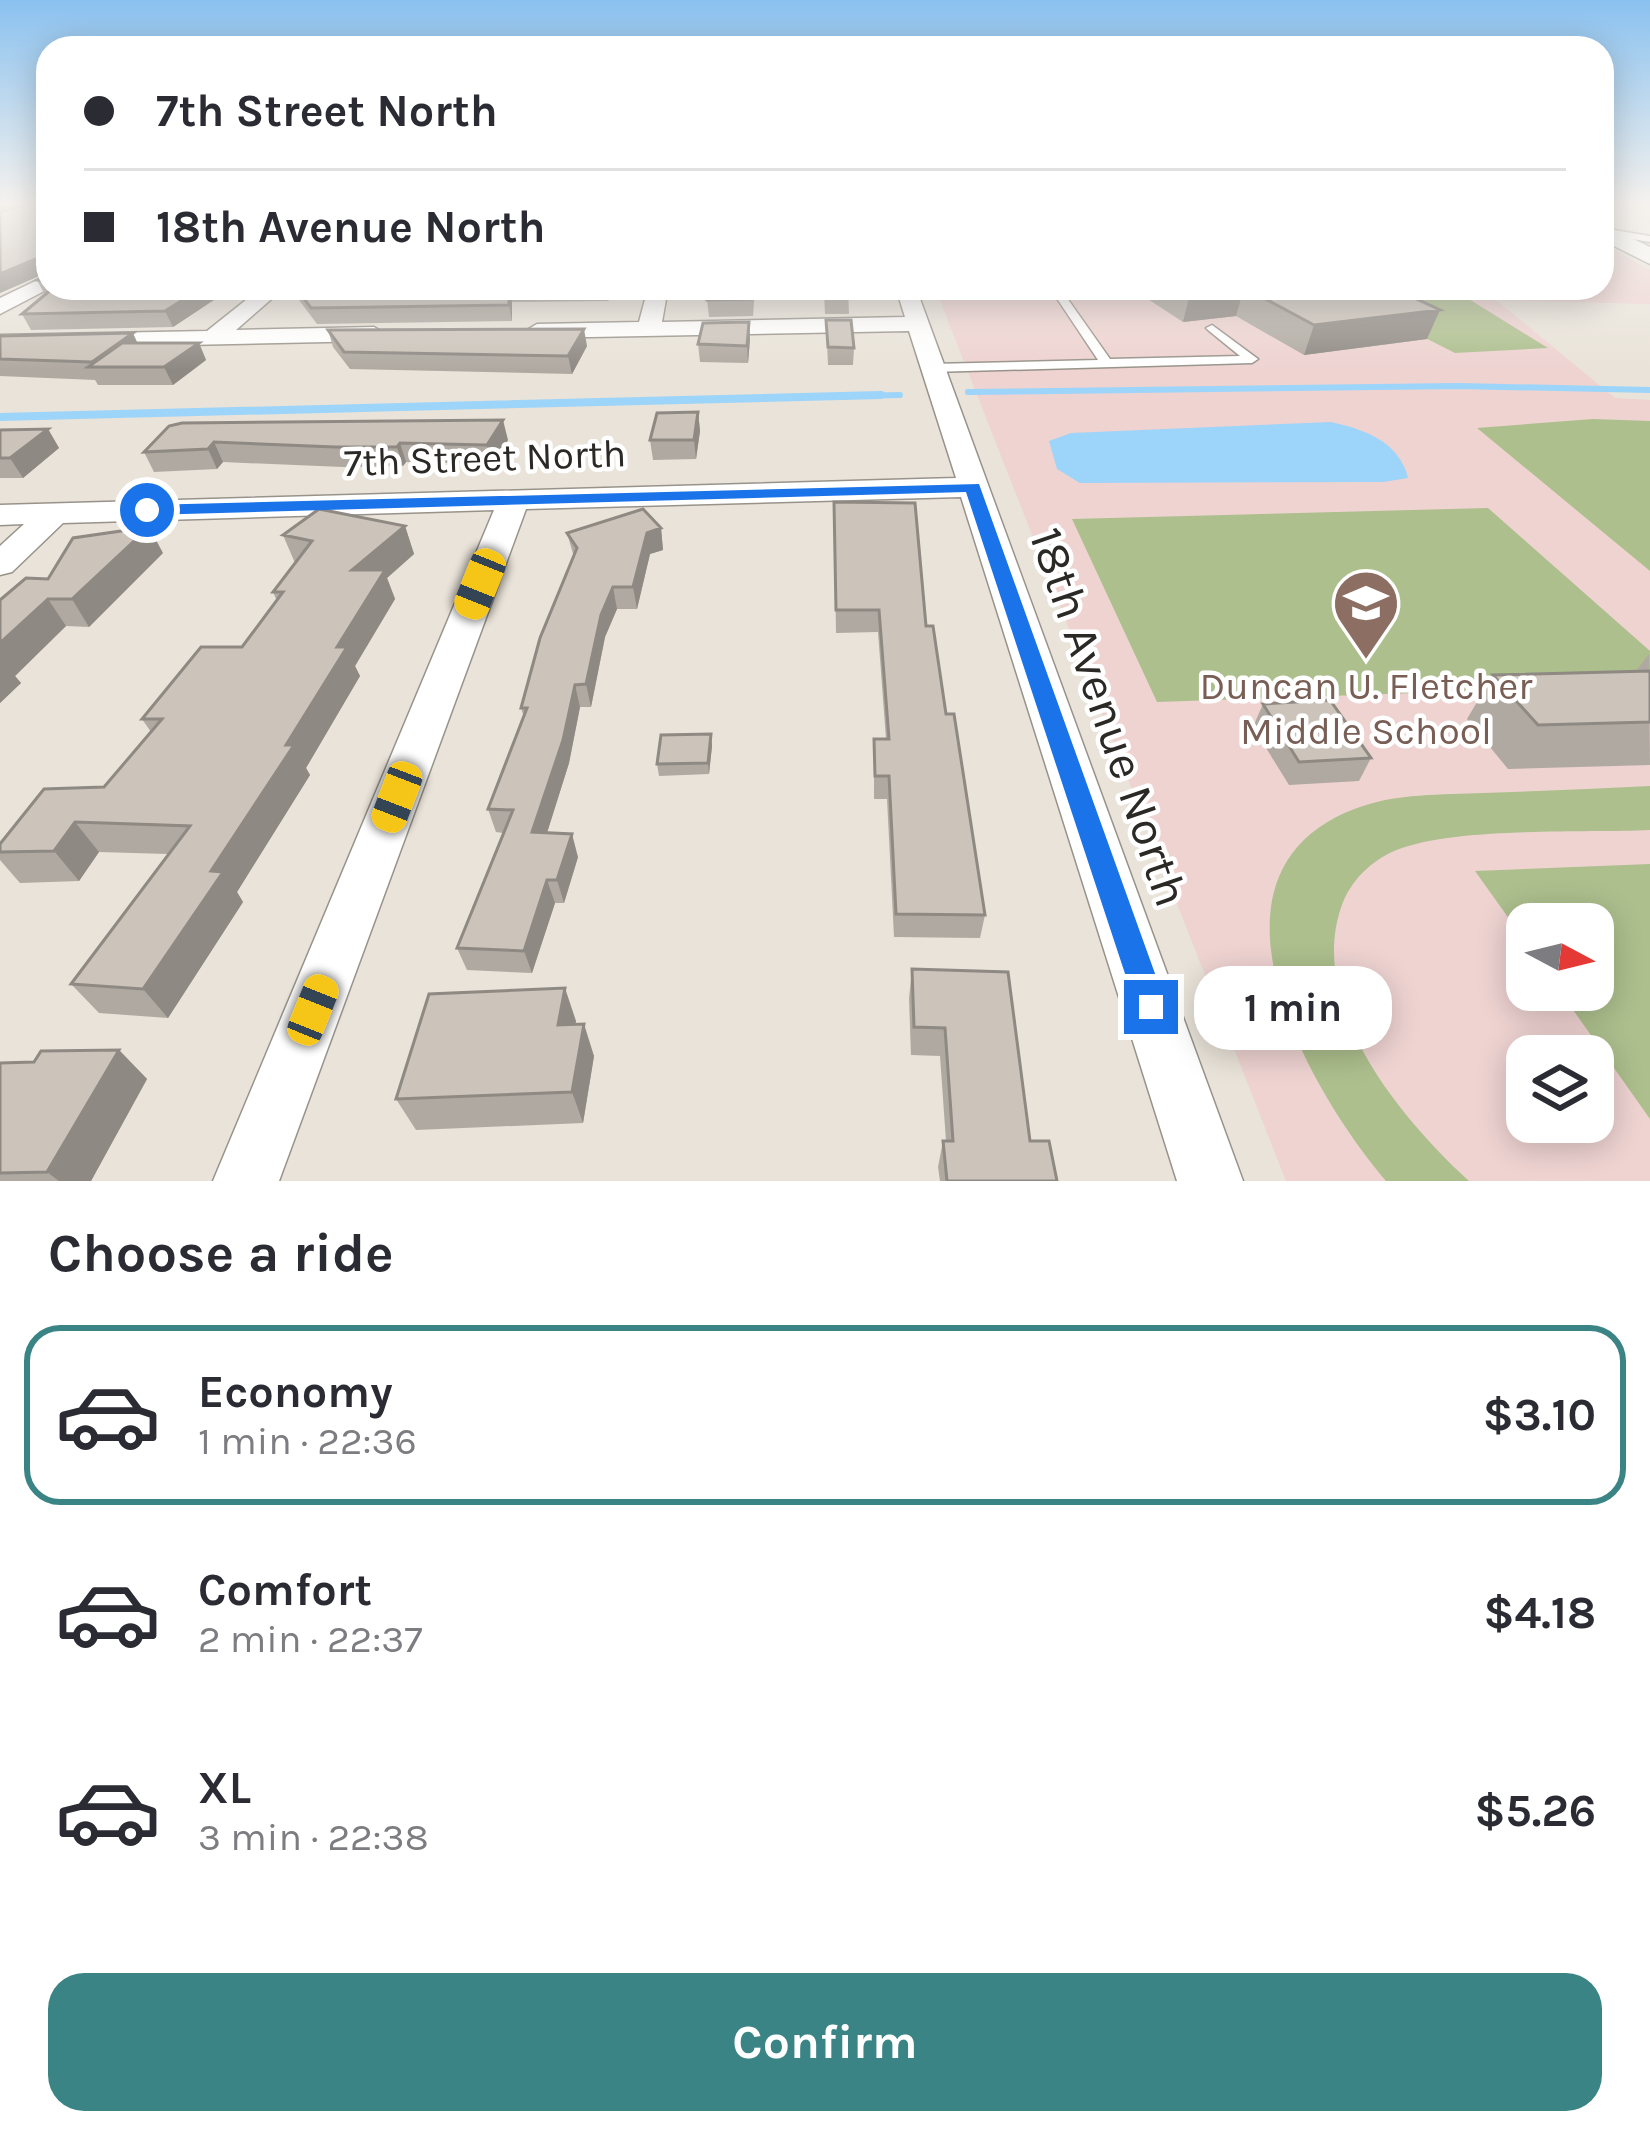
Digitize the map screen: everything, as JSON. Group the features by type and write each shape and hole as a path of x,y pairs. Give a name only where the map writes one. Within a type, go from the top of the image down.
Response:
{"street":[{"path":"0,307 36,287"},
{"path":"213,337 259,300"},
{"path":"649,328 655,300"},
{"path":"511,331 649,328 912,306"},
{"name":"18th Avenue North","path":"912,306 1210,1181"},
{"path":"0,342 397,333"},
{"name":"7th Street North","path":"0,514 973,487"},
{"path":"246,1181 514,499"},
{"path":"0,565 55,513"}],"lane":[{"path":"1063,300 1106,362"},
{"path":"932,368 1252,359 1212,328"}],"shaded area":[{"name":"Duncan U. Fletcher Middle School","path":"1614,259 1631,259 1650,270 1650,304 1496,300 1614,300"},
{"name":"Duncan U. Fletcher Middle School","path":"940,300 1496,300 1615,398 1650,400 1650,1181 1286,1181"}],"green space":[{"path":"1350,300 1470,300 1548,348 1455,353"},
{"path":"1593,419 1650,421 1650,571 1477,428"},
{"path":"1488,508 1650,651 1650,685 1157,702 1072,519"},
{"path":"1650,786 1650,830 1489,834 1427,841 1383,857 1353,884 1343,902 1334,940 1337,979 1348,1018 1389,1092 1469,1181 1386,1181 1325,1094 1298,1041 1278,985 1270,931 1277,881 1305,839 1357,808 1388,800"},
{"path":"1650,864 1650,1119 1614,1068 1614,1035 1591,1035 1574,1011 1614,1011 1614,903 1506,903 1506,915 1475,871"}],"water":[{"path":"1331,422 1367,433 1388,446 1408,478 1383,482 1080,483 1057,469 1049,441 1071,433"}],"building":[{"path":"0,259 36,259 0,274"},
{"path":"39,300 183,300 165,311 22,314"},
{"path":"305,300 509,300 509,305 311,308"},
{"path":"1267,300 1419,300 1440,310 1314,325"},
{"path":"826,320 851,320 854,348 828,347"},
{"path":"749,322 747,346 698,344 703,323"},
{"path":"584,329 568,356 344,352 328,330"},
{"path":"133,333 92,362 0,359 0,336"},
{"path":"122,343 199,343 164,367 88,367"},
{"path":"698,412 694,440 650,440 657,413"},
{"path":"503,420 487,445 335,447 214,442 208,449 144,452 169,426 182,423"},
{"path":"48,429 10,458 0,458 0,430"},
{"path":"834,502 915,503 926,626 933,626 946,714 954,714 985,915 896,914 889,776 875,776 874,739 889,739 879,610 836,610"},
{"path":"319,509 405,526 352,570 385,570 337,647 347,647 286,745 294,745 211,871 223,872 143,989 71,984 190,826 75,822 54,851 0,852 0,844 44,789 104,787 162,719 142,719 201,647 242,647 283,592 273,592 312,541 283,535"},
{"path":"643,509 661,528 647,533 633,587 613,587 601,615 586,684 575,685 563,740 532,832 572,834 557,880 547,880 524,951 457,948 513,810 488,809 527,708 521,708 540,638 577,548 567,533"},
{"path":"149,527 72,599 48,599 0,643 0,600 26,578 48,579 73,538"},
{"path":"1650,671 1650,722 1538,725 1493,675"},
{"path":"1330,700 1371,758 1299,762 1263,704"},
{"path":"711,734 708,763 657,764 661,735"},
{"path":"912,969 1008,972 1030,1141 1049,1141 1057,1181 947,1181 943,1141 953,1141 945,1028 914,1027"},
{"path":"565,988 558,1025 584,1024 572,1092 396,1099 429,994"},
{"path":"119,1050 47,1172 0,1173 0,1063 34,1062 41,1051"}],"waterway":[{"path":"968,392 1459,386 1650,390"},
{"path":"772,398 881,395"},
{"path":"772,398 900,395"},
{"path":"759,398 772,398"},
{"path":"0,417 772,398"}],"place":[{"name":"Duncan U. Fletcher Middle School","path":"1366,662"}],"route":[{"path":"147,510 973,487 1151,1007"}]}
